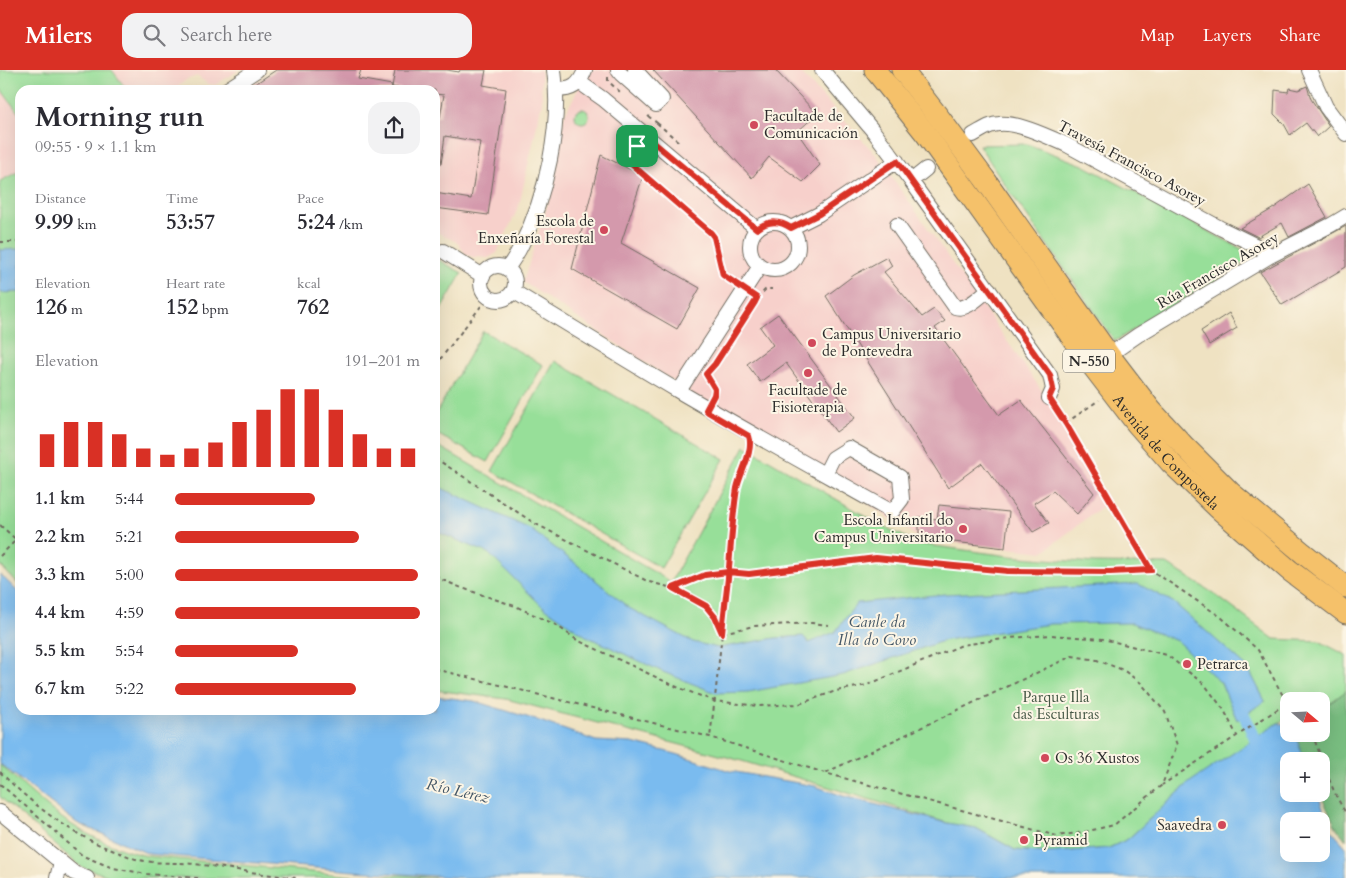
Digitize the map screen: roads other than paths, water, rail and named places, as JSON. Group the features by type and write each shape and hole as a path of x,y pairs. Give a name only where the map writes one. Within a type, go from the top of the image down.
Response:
{"highway":[{"name":"Avenida de Compostela","path":"875,70 926,134 1091,364 1137,424 1171,463 1216,507 1289,570 1346,613"},
{"name":"Avenida de Compostela","path":"902,70 984,178 1109,355 1151,410 1230,492 1346,586"}],"street":[{"path":"234,85 257,70"},
{"path":"507,269 521,247 534,215 553,145 556,122 554,70"},
{"path":"613,73 621,74 656,105 662,99 635,70"},
{"path":"822,70 897,161 1050,375 1053,389 1049,398"},
{"path":"1309,70 1326,107 1346,134"},
{"path":"556,90 572,88 582,76 603,99 757,229"},
{"name":"Travesía Francisco Asorey","path":"973,135 1000,123 1048,136 1261,248 1270,256"},
{"path":"791,228 819,214 897,161"},
{"path":"911,180 926,168"},
{"name":"Rúa Francisco Asorey","path":"1109,355 1138,335 1270,256 1331,226 1346,216"},
{"path":"770,222 784,224 791,228 798,242 795,258 790,264 775,270 760,266 750,252 752,236 757,229 763,224 770,222"},
{"path":"898,225 955,307 965,308 989,289"},
{"path":"443,251 484,276"},
{"path":"679,391 760,266"},
{"path":"502,267 507,269 514,276 515,286 511,295 502,300 488,297 482,287 484,276 492,268 502,267"},
{"path":"513,291 708,408 892,512 902,498 900,477 849,448 833,458 825,474"},
{"path":"0,812 74,873 87,878"},
{"path":"57,878 61,862"}],"water":[{"path":"15,249 15,292 0,293 0,250"},
{"name":"Canle da Illa do Covo","path":"440,487 530,529 629,608 693,642 718,648 775,638 803,636 809,643 835,632 857,603 945,594 1138,584 1173,602 1248,668 1265,701 1237,720 1221,683 1177,641 1132,623 1050,624 946,640 843,675 748,692 716,693 663,672 586,636 541,605 488,553 440,533"},
{"name":"Río Lérez","path":"0,574 15,589 15,715 440,715 440,697 474,701 540,721 596,741 632,743 676,754 730,771 815,786 843,796 947,823 976,828 1015,850 1046,853 1109,848 1128,839 1190,782 1278,723 1280,724 1280,742 1298,742 1302,752 1280,752 1280,802 1321,802 1324,812 1280,812 1280,862 1330,862 1330,829 1346,847 1346,878 467,878 353,871 149,854 77,823 0,764"}],"waterway":[{"name":"Canle da Illa do Covo","path":"1237,700 1255,738 1256,753"}],"place":[{"name":"Facultade de Comunicación","path":"754,125"},
{"name":"Escola de Enxeñaría Forestal","path":"604,230"},
{"name":"Campus Universitario de Pontevedra","path":"812,343"},
{"name":"Facultade de Fisioterapia","path":"808,373"},
{"name":"Escola Infantil do Campus Universitario","path":"963,529"},
{"name":"Petrarca","path":"1187,664"},
{"name":"Os 36 Xustos","path":"1045,758"},
{"name":"Saavedra","path":"1222,825"},
{"name":"Pyramid","path":"1024,840"}],"park label":[{"name":"Parque Illa das Esculturas","path":"1056,706"}]}
